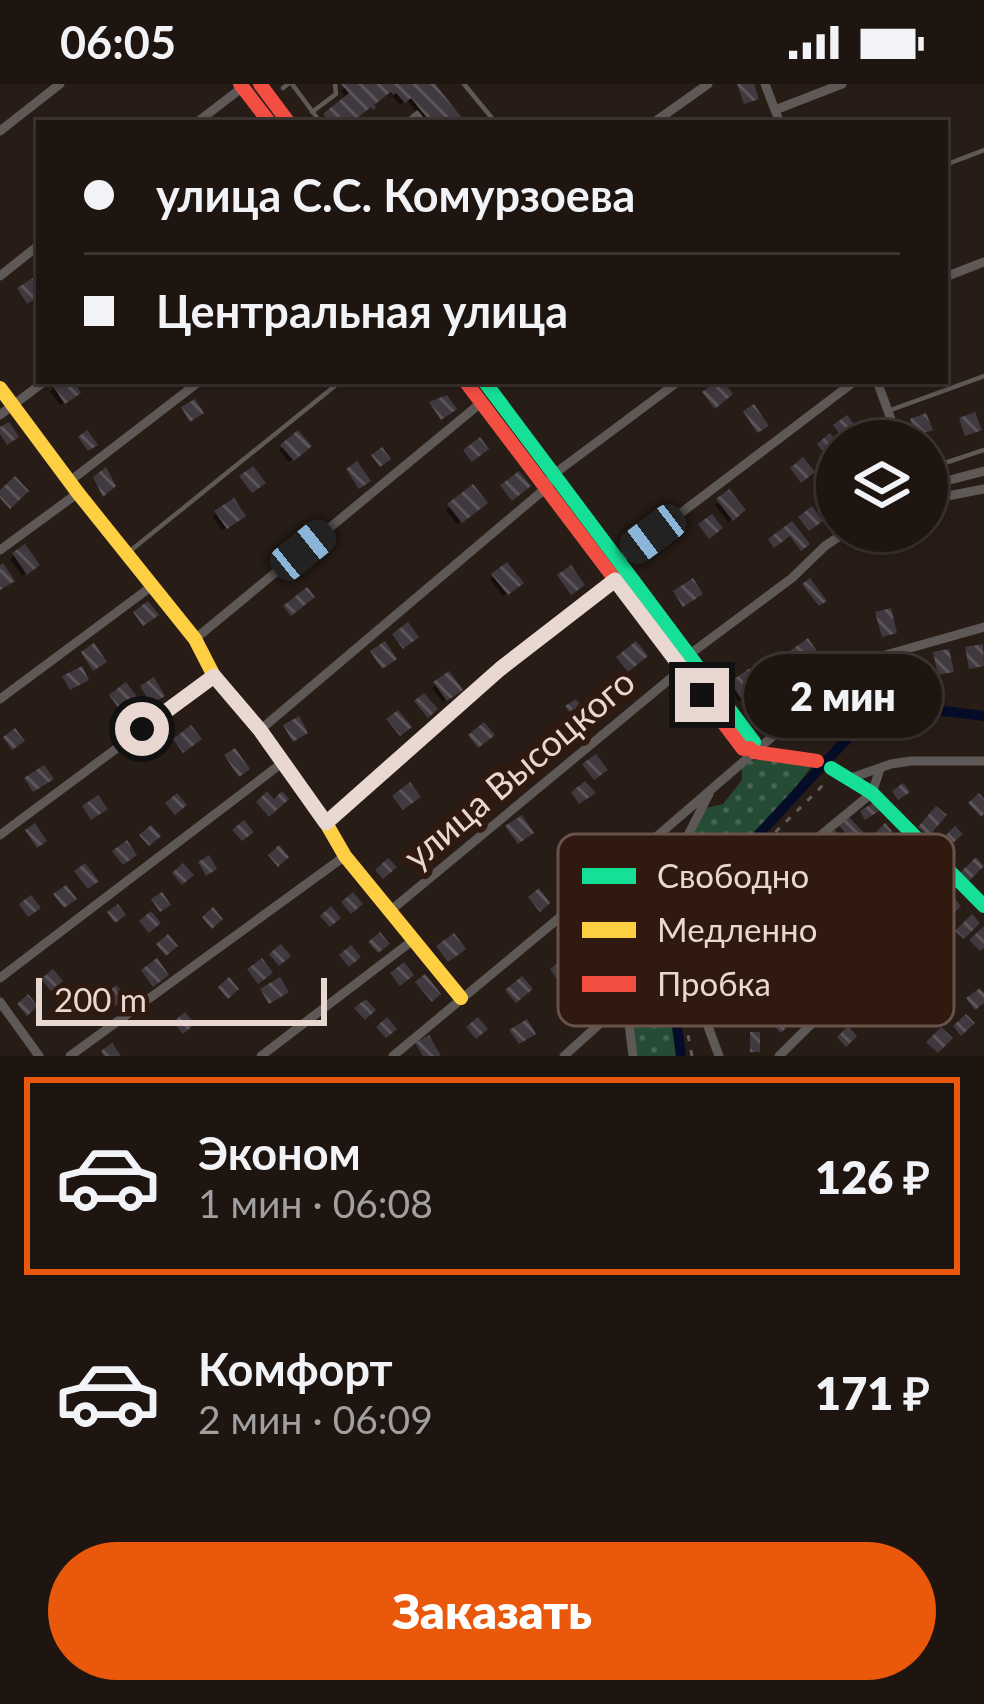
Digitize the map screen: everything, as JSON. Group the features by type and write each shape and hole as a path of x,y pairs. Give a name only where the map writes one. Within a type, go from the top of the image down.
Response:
{"street":[{"path":"0,131 60,84"},
{"path":"260,84 288,120"},
{"path":"657,120 708,84"},
{"path":"766,84 779,120"},
{"path":"775,110 842,84"},
{"path":"200,120 244,85 268,120"},
{"path":"0,276 36,247"},
{"path":"948,276 984,262"},
{"path":"6,411 41,384"},
{"path":"0,550 196,384"},
{"path":"467,384 546,488 690,654 754,742 752,750"},
{"path":"195,639 482,403 487,384"},
{"path":"489,384 620,570 682,669 743,749 834,770 880,769 911,761 984,760"},
{"path":"260,730 546,488 554,474 675,384"},
{"path":"326,823 500,669 851,384"},
{"path":"879,384 892,420"},
{"path":"0,388 6,411 74,487 195,639 214,676 260,730 345,856 461,998"},
{"path":"948,480 984,471"},
{"path":"948,496 984,490"},
{"name":"улица Высоцкого","path":"390,911 682,669 690,654 792,578 819,552"},
{"path":"0,699 152,586"},
{"path":"658,834 816,698 875,658 984,627"},
{"path":"0,835 214,676"},
{"path":"0,978 282,763"},
{"path":"822,834 872,793 880,769"},
{"path":"834,770 872,793 912,834"},
{"path":"689,834 711,790"},
{"path":"70,1056 345,856"},
{"path":"954,877 984,906"},
{"path":"954,883 957,880"},
{"path":"393,1056 558,917"},
{"path":"261,1056 412,941"},
{"path":"0,1002 39,1056"},
{"path":"564,1056 597,1026"},
{"path":"629,1026 633,1056"},
{"path":"708,1026 718,1056"},
{"path":"779,1056 809,1026"}],"lane":[{"path":"312,112 336,94 335,84"},
{"path":"464,84 494,120"},
{"path":"287,85 319,120"},
{"path":"948,164 984,150"},
{"path":"888,410 984,376"},
{"path":"127,554 336,384"},
{"path":"948,463 984,451"}],"path":[{"path":"774,834 834,770"},
{"path":"686,1026 692,1056"}],"green space":[{"path":"763,758 813,765 758,834 691,834 706,808 723,804 742,780 742,768"},
{"path":"629,1026 676,1026 680,1056 633,1056"}],"building":[{"path":"341,84 435,84 464,120 429,120 411,98 405,103 391,92 357,120 328,120 323,114 349,93"},
{"path":"737,84 754,84 759,99 744,104"},
{"path":"36,276 36,298 27,304 17,288"},
{"path":"75,384 81,393 65,404 52,385"},
{"path":"712,384 725,384 733,394 715,409 702,392"},
{"path":"447,395 457,409 441,420 429,402"},
{"path":"195,399 204,413 190,422 181,407"},
{"path":"754,404 769,426 757,433 743,411"},
{"path":"975,412 982,430 965,436 959,418"},
{"path":"9,422 19,437 7,445 0,427"},
{"path":"87,430 98,445 88,451 78,437"},
{"path":"298,430 312,446 294,461 280,445"},
{"path":"480,437 489,449 472,462 463,450"},
{"path":"382,447 391,459 380,467 371,455"},
{"path":"803,457 815,472 801,483 790,468"},
{"path":"357,461 371,481 359,489 346,469"},
{"path":"253,466 266,483 252,493 239,476"},
{"path":"106,467 116,486 103,497 93,477"},
{"path":"519,471 531,486 512,501 500,485"},
{"path":"15,476 29,491 10,509 0,498 0,490"},
{"path":"473,484 488,503 462,523 447,504"},
{"path":"729,489 746,510 733,521 716,499"},
{"path":"234,498 246,516 227,529 214,511"},
{"path":"812,506 816,526 809,531 798,517"},
{"path":"712,514 723,528 709,539 698,524"},
{"path":"792,521 810,544 801,551 790,536 774,548 768,539"},
{"path":"25,544 40,565 27,575 12,553"},
{"path":"507,562 524,583 508,595 491,574"},
{"path":"0,565 15,581 0,590"},
{"path":"571,565 585,585 571,595 557,575"},
{"path":"693,578 703,594 683,607 673,591"},
{"path":"810,578 827,601 819,606 802,584"},
{"path":"307,587 315,597 291,616 283,606"},
{"path":"148,601 159,615 143,626 133,612"},
{"path":"891,608 897,633 882,637 875,612"},
{"path":"408,622 419,637 403,649 392,634"},
{"path":"808,638 820,656 798,671 786,654"},
{"path":"385,641 397,659 382,669 370,651"},
{"path":"636,641 648,656 628,672 616,657"},
{"path":"94,643 107,662 93,671 81,652"},
{"path":"983,644 984,666 969,669 965,647"},
{"path":"949,649 954,672 938,675 933,652"},
{"path":"914,657 918,679 903,682 899,660"},
{"path":"884,665 889,683 876,686 871,668"},
{"path":"82,666 89,680 70,690 62,676"},
{"path":"750,668 763,686 743,701 730,682"},
{"path":"449,671 463,690 447,701 433,682"},
{"path":"154,677 165,696 151,704 140,686"},
{"path":"126,682 137,697 120,710 109,695"},
{"path":"604,690 614,703 600,713 591,699"},
{"path":"424,693 438,709 428,718 414,701"},
{"path":"576,699 590,718 579,726 565,706"},
{"path":"398,710 412,727 400,736 386,719"},
{"path":"299,716 308,733 293,742 283,725"},
{"path":"484,722 495,735 478,748 468,735"},
{"path":"191,725 202,739 183,753 173,739"},
{"path":"15,728 25,741 12,750 3,737"},
{"path":"235,748 250,769 239,777 224,755"},
{"path":"596,754 608,770 594,780 582,764"},
{"path":"44,765 54,779 33,792 24,778"},
{"path":"585,781 596,793 579,804 571,792"},
{"path":"410,782 421,797 403,810 392,796"},
{"path":"903,783 910,792 898,800 892,791"},
{"path":"267,791 274,799 282,791 289,799 269,817 256,802"},
{"path":"177,793 187,805 175,815 165,803"},
{"path":"979,793 984,799 981,817 968,803"},
{"path":"98,795 108,809 91,820 82,806"},
{"path":"873,803 879,811 865,820 860,811"},
{"path":"936,806 947,815 931,834 918,827"},
{"path":"522,815 534,833 518,844 505,826"},
{"path":"849,817 865,834 847,834 839,826"},
{"path":"244,820 254,832 242,841 232,830"},
{"path":"35,823 47,841 37,848 25,830"},
{"path":"885,823 892,831 889,834 874,834"},
{"path":"151,825 161,836 149,846 139,835"},
{"path":"955,826 963,834 954,842 954,834 947,834"},
{"path":"127,840 137,855 123,865 112,851"},
{"path":"279,845 289,857 278,867 268,855"},
{"path":"209,855 217,869 206,876 198,862"},
{"path":"976,857 984,866 968,882 960,873"},
{"path":"388,858 397,867 383,879 375,870"},
{"path":"85,863 99,881 88,889 74,871"},
{"path":"183,863 194,875 182,885 172,873"},
{"path":"66,885 77,899 64,908 53,894"},
{"path":"539,888 550,903 540,912 528,897"},
{"path":"162,892 171,905 160,912 151,899"},
{"path":"353,892 363,904 351,914 341,902"},
{"path":"31,895 41,908 28,917 19,904"},
{"path":"118,904 126,915 115,923 107,912"},
{"path":"331,906 341,918 330,927 320,916"},
{"path":"213,907 223,919 212,929 202,917"},
{"path":"151,911 161,923 149,933 139,921"},
{"path":"972,914 980,923 964,939 955,931"},
{"path":"984,926 984,948 980,951 969,940"},
{"path":"380,932 390,944 378,953 368,942"},
{"path":"454,933 466,949 448,962 436,946"},
{"path":"168,934 178,946 166,956 156,944"},
{"path":"281,944 291,956 279,966 269,954"},
{"path":"351,945 361,957 349,967 339,955"},
{"path":"157,958 169,975 153,987 141,970"},
{"path":"262,958 273,973 258,984 247,969"},
{"path":"404,962 414,975 400,986 390,973"},
{"path":"53,969 63,981 51,991 41,979"},
{"path":"425,974 441,994 432,1002 415,982"},
{"path":"522,976 533,989 516,1003 505,990"},
{"path":"229,977 239,989 228,999 218,987"},
{"path":"280,977 289,992 269,1004 260,989"},
{"path":"116,985 127,997 115,1006 105,995"},
{"path":"980,988 984,1003 975,1010 966,998"},
{"path":"28,994 38,1006 27,1016 17,1004"},
{"path":"366,999 376,1010 365,1020 354,1008"},
{"path":"185,1012 195,1024 183,1034 173,1022"},
{"path":"966,1014 975,1023 961,1036 954,1025"},
{"path":"387,1017 397,1029 386,1038 376,1027"},
{"path":"478,1017 488,1029 476,1039 466,1027"},
{"path":"527,1019 536,1034 519,1044 509,1030"},
{"path":"848,1026 857,1036 846,1047 837,1037"},
{"path":"941,1027 953,1038 938,1053 926,1042"},
{"path":"750,1032 760,1032 760,1052 750,1052"},
{"path":"429,1035 441,1056 423,1056 415,1043"},
{"path":"112,1043 121,1056 104,1056 101,1051"}],"waterway":[{"path":"759,834 868,716 905,706 984,716"},
{"path":"677,1026 681,1056"}],"traffic: fast":[{"path":"486,384 754,742 750,748"},
{"path":"831,768 872,793 913,834"},
{"path":"954,876 984,906"}],"traffic: slow":[{"path":"0,388 195,639 214,676 260,730 345,856 461,998"}],"traffic: jam":[{"path":"240,84 268,120"},
{"path":"260,84 287,120"},
{"path":"467,384 743,749 817,761"}],"route":[{"path":"142,729 214,676 260,730 326,823 500,669 615,580 702,695"}]}
